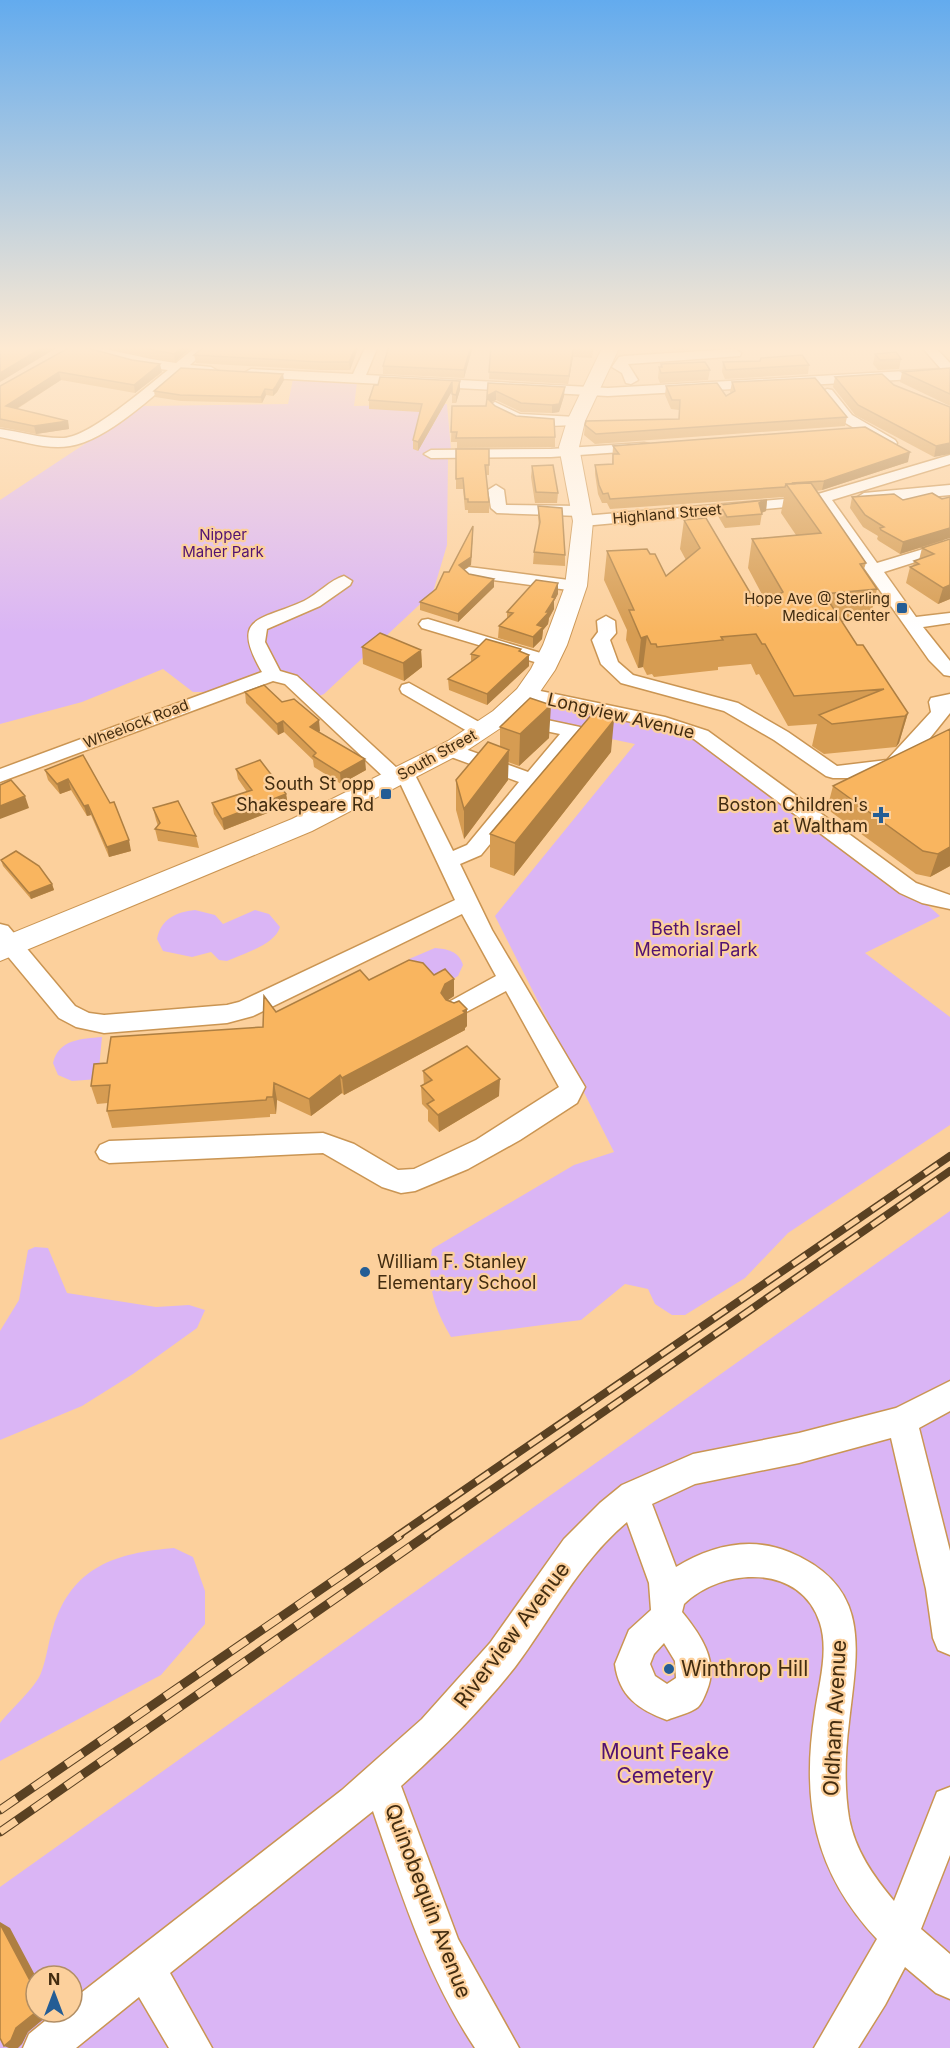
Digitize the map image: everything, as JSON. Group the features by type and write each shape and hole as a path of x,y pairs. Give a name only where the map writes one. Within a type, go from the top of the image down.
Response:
{"main road":[{"name":"South Street","path":"4,942 293,830 450,750 492,724 526,694 548,661 576,586 582,516 568,452 571,442"}],"street":[{"path":"887,442 950,477"},
{"path":"430,454 568,452 658,446"},
{"name":"Highland Street","path":"823,499 950,459"},
{"name":"Highland Street","path":"496,490 499,508 503,510 582,516 896,496 950,490"},
{"path":"823,499 935,656 950,670"},
{"path":"873,569 893,566 950,546"},
{"path":"469,572 576,586"},
{"path":"109,1152 323,1143 345,1149 395,1180 414,1181 439,1173 564,1100 572,1092 571,1082 509,980 401,775 291,680 273,675 256,648 255,638 262,623 269,618 309,605 344,581"},
{"path":"911,623 950,618"},
{"path":"606,621 607,633 600,640 600,644 610,664 627,679 731,707 781,736 834,772 854,772 893,765 915,744 945,706"},
{"path":"428,624 548,661"},
{"name":"Wheelock Road","path":"0,776 257,678 273,675"},
{"path":"409,688 492,724 573,731 474,850 447,861"},
{"name":"Longview Avenue","path":"526,694 665,723 701,735 908,888 930,898 950,902"},
{"path":"450,750 532,780"},
{"path":"4,942 67,1012 84,1021 104,1024 227,1014 253,1007 467,903"},
{"path":"455,1010 509,980"},
{"name":"Riverview Avenue","path":"43,2048 381,1781 435,1732 481,1682 576,1551 605,1520 633,1496 693,1469 799,1448 902,1421 950,1395"},
{"path":"902,1421 943,1589 950,1638"},
{"name":"Oldham Avenue","path":"633,1496 662,1569 667,1607 679,1584 706,1569 723,1563 755,1560 772,1562 801,1574 812,1582 832,1606 838,1619 841,1648 828,1763 834,1830 838,1847 856,1880 902,1934 950,1979"},
{"name":"Quinobequin Avenue","path":"381,1781 452,1975 475,2016 498,2048"},
{"path":"834,2048 873,1992 902,1934 950,1805"},
{"path":"145,1969 192,2048"}],"green space":[{"name":"Nipper Maher Park","path":"88,442 450,442 447,545 433,592 324,694 312,699 287,678 220,692 193,692 163,669 82,702 0,724 0,500"},
{"name":"Beth Israel Memorial Park","path":"526,694 689,729 908,888 940,916 865,953 950,1017 950,1125 788,1233 745,1278 685,1315 672,1315 655,1304 648,1289 625,1284 581,1320 451,1337 433,1295 430,1274 432,1249 574,1165 614,1152 495,916 635,744 502,716"},
{"path":"195,910 215,915 223,924 255,910 269,914 280,927 272,939 265,944 227,961 219,960 211,952 192,957 163,951 157,939 162,926 176,915"},
{"path":"435,948 456,954 463,965 458,976 436,988 409,959"},
{"path":"102,1037 98,1079 72,1081 58,1075 53,1063 60,1049 72,1042"},
{"name":"Mount Feake Cemetery","path":"950,1211 950,2048 0,2048 0,1887"},
{"path":"35,1247 48,1248 67,1293 156,1307 189,1305 205,1310 197,1328 133,1374 82,1406 0,1440 0,1331 19,1300 28,1250"},
{"path":"174,1548 193,1557 205,1591 205,1624 161,1675 0,1761 0,1723 38,1679 61,1607 72,1590 84,1577 115,1559 153,1550"}],"building":[{"path":"672,442 891,442 910,452 824,481 786,484 785,487 610,499 608,493 603,494 599,485 595,465 613,464 613,454 619,454 613,446"},
{"path":"928,442 950,442 950,443 936,446"},
{"path":"456,449 489,449 489,465 485,465 489,502 468,502 468,499 465,499 463,478 456,479"},
{"path":"553,465 558,493 536,492 532,466"},
{"path":"811,483 866,563 860,564 877,589 824,594 857,645 863,645 908,713 905,716 832,724 819,715 884,689 794,696 765,644 762,644 756,634 657,647 656,644 651,644 647,636 641,638 629,610 634,610 607,551 647,549 650,554 655,554 666,576 700,548 684,520 706,518 758,606 783,592 752,539 821,533 786,484"},
{"path":"932,493 942,499 950,497 950,528 903,542 881,530 880,528 884,527 865,515 852,497 894,494 903,500"},
{"path":"767,500 759,503 762,514 727,517 720,505"},
{"path":"538,506 562,508 565,555 534,552 540,522"},
{"path":"473,526 471,557 459,565 469,574 494,579 458,614 420,602 436,589 444,572 449,572"},
{"path":"950,539 950,585 943,588 910,567 919,564 914,561 934,554 922,548"},
{"path":"536,580 558,583 552,597 555,598 546,612 549,612 537,625 543,627 533,637 499,626 513,613 507,612"},
{"path":"380,633 421,650 403,663 362,647"},
{"path":"486,639 521,649 519,651 529,655 487,694 448,679 479,656 471,654"},
{"path":"264,685 282,702 294,699 319,720 310,727 365,759 340,773 313,756 316,753 283,721 277,724 245,692"},
{"path":"530,698 551,705 520,734 500,727"},
{"path":"593,713 614,720 515,843 490,834"},
{"path":"950,729 950,847 938,854 923,851 833,786"},
{"path":"488,742 509,750 464,809 456,780"},
{"path":"83,755 110,803 114,802 129,840 107,847 88,805 84,806 68,779 57,784 45,770"},
{"path":"260,760 286,794 222,819 212,803 252,790 236,769"},
{"path":"11,780 25,796 0,806 0,785"},
{"path":"178,801 196,836 155,829 160,823 153,808"},
{"path":"16,851 39,866 52,884 29,893 1,860"},
{"path":"409,960 423,963 434,975 445,969 454,979 445,984 441,993 446,1000 454,1003 459,1001 467,1009 463,1011 465,1013 342,1078 340,1075 309,1099 274,1083 273,1097 267,1097 266,1100 107,1111 110,1085 91,1086 94,1064 107,1063 111,1037 263,1027 264,996 276,1012 360,970 369,980"},
{"path":"467,1046 500,1079 438,1115 427,1104 434,1100 421,1086 432,1080 423,1071"},
{"path":"0,1924 24,1969 24,2022 16,2028 11,2040 4,2046 0,2038"}],"railway":[{"path":"397,1536 950,1156"},
{"path":"425,1536 950,1171"},
{"path":"0,1810 400,1535"},
{"path":"0,1832 427,1535"}],"place":[{"name":"Hope Ave @ Sterling Medical Center","path":"902,608"},
{"name":"South St opp Shakespeare Rd","path":"386,794"},
{"name":"Boston Children's at Waltham","path":"881,815"},
{"name":"William F. Stanley Elementary School","path":"365,1272"},
{"name":"Winthrop Hill","path":"669,1669"}]}
